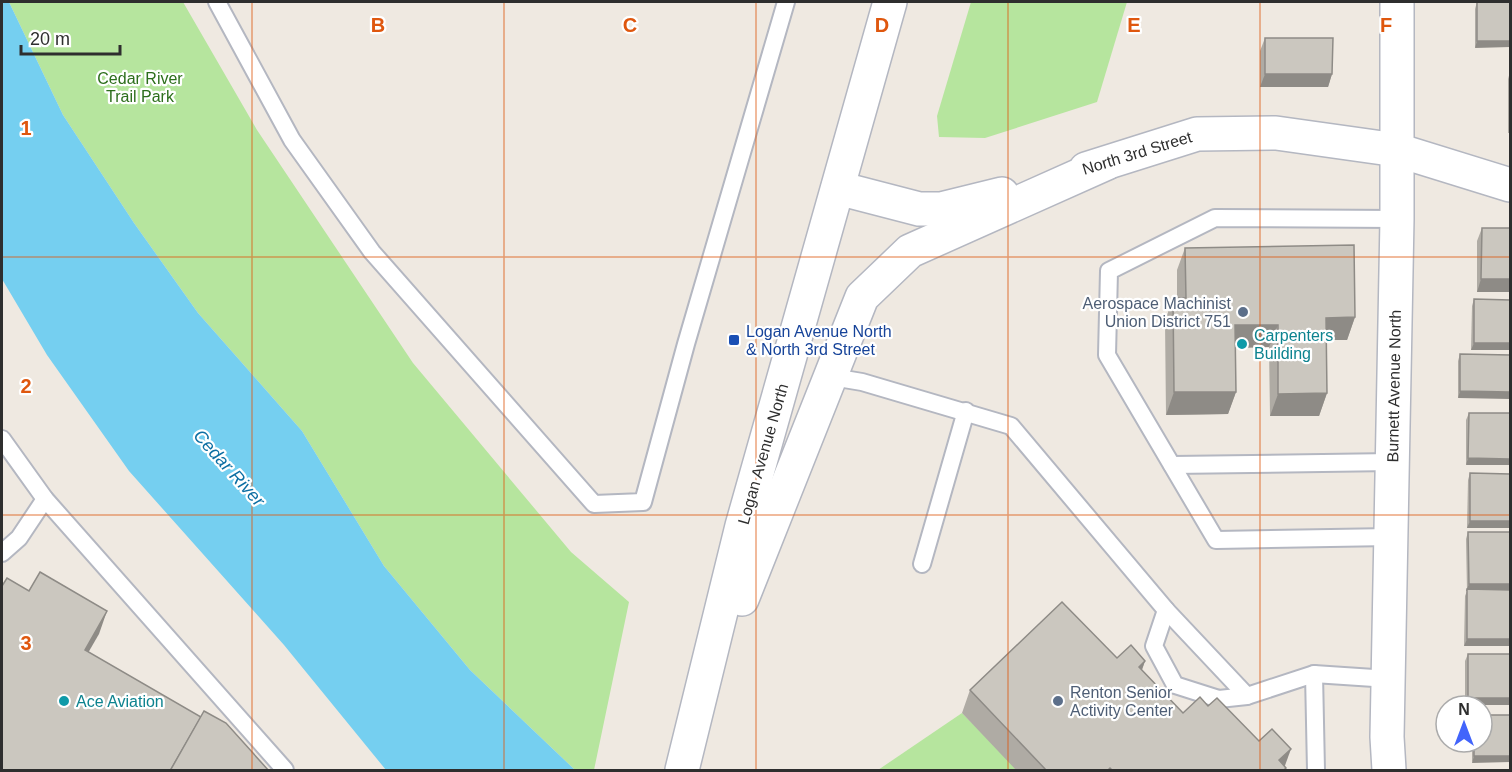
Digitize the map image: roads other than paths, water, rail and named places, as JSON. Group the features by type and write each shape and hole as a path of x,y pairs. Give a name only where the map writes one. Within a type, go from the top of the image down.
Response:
{"main road":[{"name":"Logan Avenue North","path":"682,771 740,537 890,2"},
{"name":"Burnett Avenue North","path":"1389,771 1397,219 1397,2"},
{"name":"North 3rd Street","path":"837,188 895,205 920,209 941,209 978,202 1197,134 1276,133 1397,150 1510,185"},
{"path":"693,721 862,297 910,251 1107,163"}],"lane":[{"path":"217,2 292,140 372,252 594,504 643,502 696,309 786,2"},
{"path":"1391,537 1216,540 1107,355 1109,271 1215,218 1397,219"},
{"path":"831,377 862,382 1011,426 1166,610 1246,696"},
{"path":"922,564 966,411"},
{"path":"2,440 45,499 285,771"},
{"path":"1172,465 1392,462"},
{"path":"2,553 19,538 45,499"},
{"path":"1166,610 1155,646 1175,685 1219,699 1246,696 1314,674 1389,679"},
{"path":"1314,674 1316,771"}],"water":[{"name":"Cedar River","path":"2,2 9,2 63,115 134,223 198,313 302,431 384,566 470,670 575,770 386,770 284,645 129,471 47,355 2,279"}],"place":[{"name":"Aerospace Machinist Union District 751","path":"1243,312"},
{"name":"Logan Avenue North & North 3rd Street","path":"734,340"},
{"name":"Carpenters Building","path":"1242,344"},
{"name":"Ace Aviation","path":"64,701"},
{"name":"Renton Senior Activity Center","path":"1058,701"}],"park label":[{"name":"Cedar River Trail Park","path":"140,87"}]}
